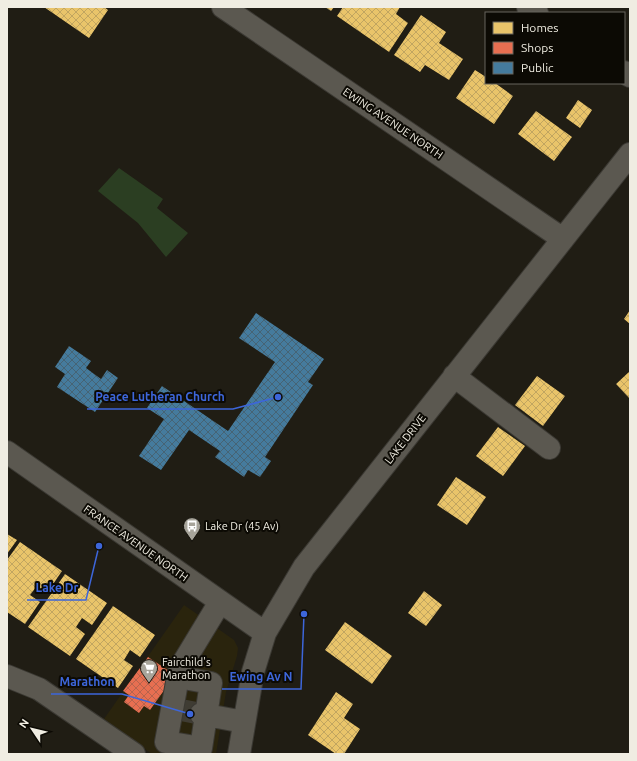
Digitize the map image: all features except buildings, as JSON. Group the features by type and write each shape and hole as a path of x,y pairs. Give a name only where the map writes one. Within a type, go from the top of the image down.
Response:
{"street":[{"name":"EWING AVENUE NORTH","path":"223,7 564,239"},
{"name":"LAKE DRIVE","path":"239,754 254,672 265,633 304,567 630,154"},
{"path":"454,376 549,448"},
{"name":"FRANCE AVENUE NORTH","path":"7,452 265,633"},
{"path":"178,677 211,683 203,715 201,748 164,748 174,709 178,677 180,668 220,602"},
{"path":"7,676 39,689 134,754"},
{"path":"203,715 244,722"}],"shaded area":[{"path":"184,605 234,640 238,648 226,692 216,754 152,754 104,719"}],"green space":[{"path":"119,168 163,199 157,208 188,233 166,257 138,223 98,191"}],"tunnel":[{"path":"176,709 201,714"}],"place":[{"name":"Peace Lutheran Church","path":"278,397"},
{"name":"Lake Dr (45 Av)","path":"192,541"},
{"name":"Lake Dr","path":"99,546"},
{"name":"Ewing Av N","path":"304,614"},
{"name":"Fairchild's Marathon","path":"149,683"},
{"name":"Marathon","path":"190,714"}]}
